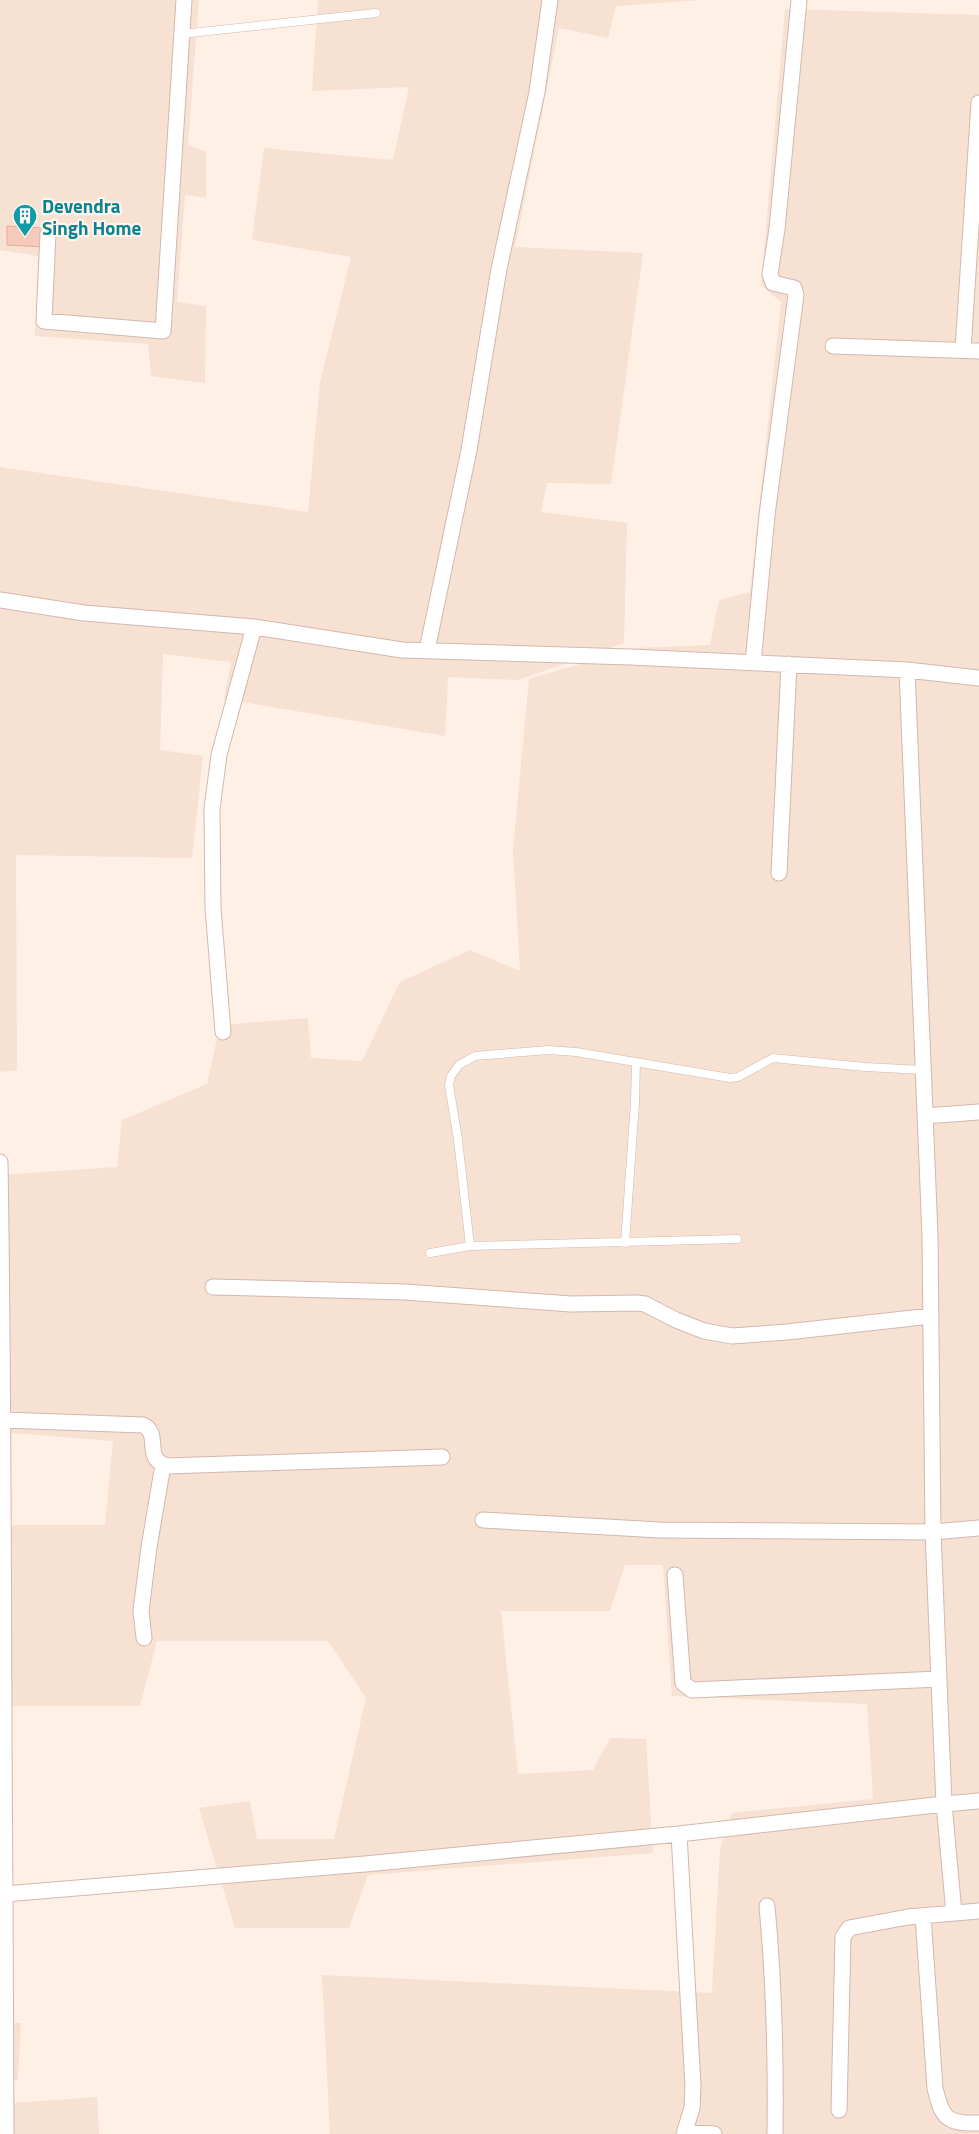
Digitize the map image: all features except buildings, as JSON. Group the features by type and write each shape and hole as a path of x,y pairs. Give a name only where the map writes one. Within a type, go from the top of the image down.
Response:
{"street":[{"path":"48,234 44,321 163,331 184,0"},
{"path":"427,650 469,450 499,269 537,92 550,0"},
{"path":"753,663 767,515 796,295 794,288 772,283 770,274 777,229 799,0"},
{"path":"963,350 979,103"},
{"path":"833,346 979,351"},
{"path":"0,600 84,613 254,627 402,650 789,664 907,670 979,678"},
{"path":"223,1032 212,908 212,809 219,755 254,627"},
{"path":"779,873 789,664"},
{"path":"907,670 925,1116 931,1316 933,1532 944,1804 954,1913"},
{"path":"925,1116 979,1112"},
{"path":"0,1162 3,1420 1,1518 2,1894 6,2134"},
{"path":"213,1287 405,1292 571,1304 637,1303 645,1304 676,1320 704,1331 732,1336 779,1333 931,1316"},
{"path":"3,1420 143,1425 148,1427 151,1433 155,1460 163,1465 206,1466 442,1457"},
{"path":"144,1638 141,1611 149,1547 163,1465"},
{"path":"483,1520 660,1530 933,1532 979,1528"},
{"path":"675,1576 683,1684 692,1690 939,1679"},
{"path":"2,1894 365,1864 679,1834 979,1801"},
{"path":"679,1834 693,2086 692,2108 685,2133 714,2134"},
{"path":"767,1906 776,2043 775,2134"},
{"path":"839,2110 843,1937 849,1928 923,1916 979,1911"},
{"path":"923,1916 934,2088 940,2108 949,2120 979,2123"}],"lane":[{"path":"182,34 376,13"},
{"path":"470,1246 458,1140 449,1085 451,1076 459,1065 475,1056 548,1050 576,1052 730,1078 738,1077 773,1058 865,1067 923,1070"},
{"path":"625,1243 636,1062"},
{"path":"430,1253 470,1246 737,1239"}],"shaded area":[{"path":"0,0 199,0 188,145 206,152 206,198 185,195 177,302 206,306 205,383 151,376 148,344 35,336 38,256 0,250"},
{"path":"318,0 702,0 616,6 608,38 559,28 515,247 643,253 611,484 547,483 541,512 627,523 624,643 518,680 448,677 445,736 224,699 231,662 163,654 160,750 203,756 192,858 16,855 17,1070 0,1072 0,467 308,512 320,382 351,257 252,240 264,148 393,160 409,87 312,91"},
{"path":"785,9 979,15 979,2134 330,2134 322,1975 712,1993 720,1849 732,1813 873,1799 867,1704 672,1696 663,1565 625,1565 610,1611 501,1611 518,1774 593,1770 610,1738 646,1739 653,1853 368,1875 349,1928 235,1928 199,1808 250,1801 257,1839 334,1839 366,1698 328,1641 157,1641 140,1706 0,1706 0,1525 105,1525 113,1441 0,1432 0,1175 117,1167 122,1120 207,1084 220,1025 308,1018 311,1058 362,1061 400,982 470,950 520,971 513,850 529,679 635,648 710,645 719,600 750,592 781,302 761,285"},
{"path":"0,2023 21,2023 18,2080 0,2080"},
{"path":"97,2097 99,2134 0,2134 0,2104"}],"place":[{"name":"Devendra Singh Home","path":"25,237"}]}
